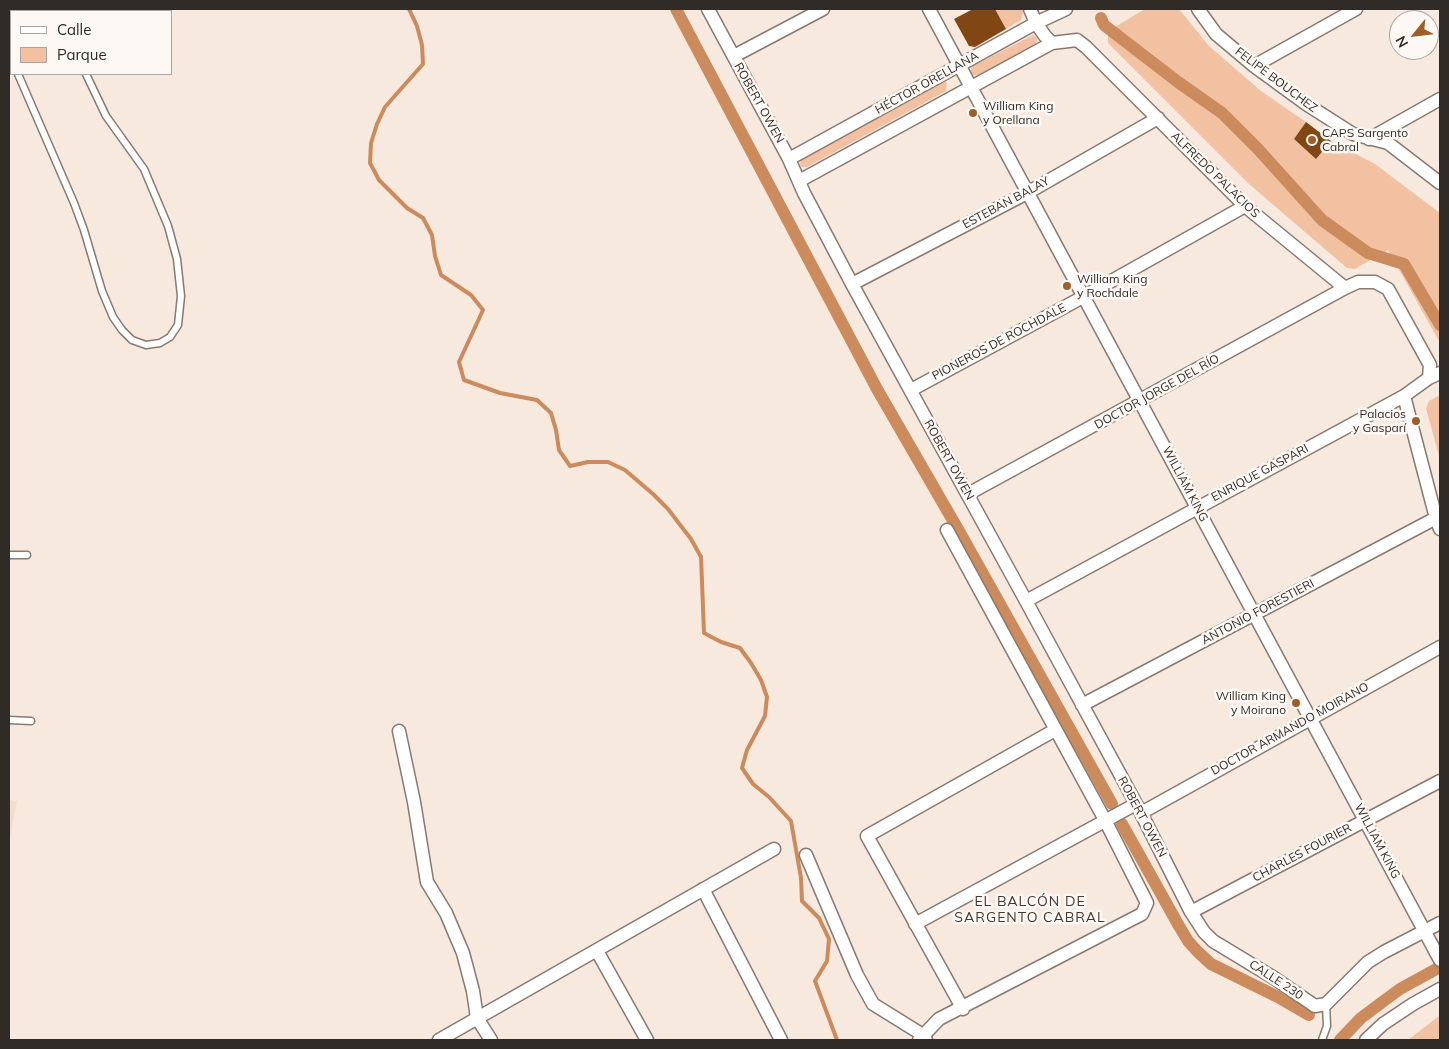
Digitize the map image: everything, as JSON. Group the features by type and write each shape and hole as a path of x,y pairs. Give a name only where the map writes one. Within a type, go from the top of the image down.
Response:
{"street":[{"name":"ROBERT OWEN","path":"708,9 789,159 852,284 1138,808 1191,912"},
{"path":"734,56 822,9"},
{"name":"WILLIAM KING","path":"929,9 1438,956"},
{"path":"1030,9 1044,36 1052,43"},
{"name":"HÉCTOR ORELLANA","path":"789,159 1036,22 1066,9"},
{"name":"FELIPE BOUCHEZ","path":"1198,9 1216,34 1254,66 1306,104 1354,134 1388,143 1440,183"},
{"path":"1254,66 1356,9"},
{"name":"ALFREDO PALACIOS","path":"1052,43 1077,40 1245,206 1345,288"},
{"name":"HÉCTOR ORELLANA","path":"799,181 1052,43"},
{"path":"1369,139 1440,99"},
{"name":"ESTEBAN BALAY","path":"852,284 1027,192 1158,118"},
{"name":"PIONEROS DE ROCHDALE","path":"911,390 1083,297 1245,206"},
{"path":"1345,288 1358,282 1375,282 1388,289 1435,376"},
{"name":"DOCTOR JORGE DEL RÍO","path":"968,494 1345,288"},
{"name":"ENRIQUE GASPARI","path":"1026,601 1404,396 1435,376"},
{"path":"1404,396 1438,524"},
{"name":"ANTONIO FORESTIERI","path":"1082,705 1254,614 1438,524"},
{"path":"806,855 857,975 873,1004 923,1039 939,1020 1142,914 1147,903 1105,820 947,530"},
{"name":"DOCTOR ARMANDO MOIRANO","path":"915,924 1105,820 1138,808 1440,647"},
{"path":"962,1008 867,836 1055,730"},
{"path":"399,732 414,802 427,882 446,913 463,953 473,991 477,1018 491,1040"},
{"name":"CHARLES FOURIER","path":"1191,912 1440,781"},
{"path":"439,1040 774,849"},
{"path":"703,889 781,1040"},
{"name":"CALLE 230","path":"1191,912 1204,932 1213,941 1274,978 1315,1006 1326,1004"},
{"path":"1326,1004 1368,962 1440,923"},
{"path":"597,951 647,1040"},
{"path":"1366,1040 1383,1024 1412,1004 1440,989"}],"lane":[{"path":"18,75 74,202 102,291 113,317 132,340 146,345 160,343 170,337 178,324 181,296 177,259 158,200 144,169 106,116 86,75"},
{"path":"9,555 27,555"},
{"path":"9,720 32,721"},
{"path":"1322,1040 1327,1026 1326,1004"}],"shaded area":[{"path":"9,800 17,801 9,843"}],"green space":[{"path":"995,9 1022,9 1023,13 1021,20 1006,29"},
{"path":"1145,9 1179,9 1209,46 1261,91 1306,122 1294,139 1316,158 1331,141 1375,164 1440,213 1440,343 1388,250 1355,269 1347,268 1249,184 1108,43 1108,31"},
{"path":"1033,35 1037,38 1035,44 978,75 971,73 973,66"},
{"path":"941,82 946,82 946,91 807,167 800,165 801,159"},
{"path":"1440,395 1440,460 1426,408 1429,401"},
{"path":"1440,1016 1440,1040 1408,1040 1435,1019"}],"building":[{"path":"973,9 995,9 1006,29 975,47 969,46 954,19"},
{"name":"CAPS Sargento Cabral","path":"1306,122 1331,141 1316,159 1294,139"}],"waterway":[{"path":"409,9 417,26 422,45 423,64 385,107 371,143 370,163 379,180 407,208 423,218 432,235 435,256 441,275 471,295 483,310 459,362 464,380 500,393 537,400 551,413 559,450 570,466 588,462 608,462 625,470 668,509 691,539 701,557 704,633 721,642 740,648 761,680 767,697 765,716 747,750 742,768 753,784 769,797 791,821 801,878 802,901 819,918 829,939 827,961 815,981 837,1040"},
{"path":"676,9 877,389 1112,804"},
{"path":"1101,18 1104,25 1222,113 1258,149 1322,220 1368,253 1404,264 1440,325"},
{"path":"1122,824 1179,926 1197,951 1211,964 1278,997 1309,1015"},
{"path":"1340,1040 1361,1018 1400,989 1440,967"}],"place":[{"name":"William King y Orellana","path":"973,113"},
{"name":"CAPS Sargento Cabral","path":"1312,140"},
{"name":"William King y Rochdale","path":"1067,286"},
{"name":"Palacios y Gasparí","path":"1416,421"},
{"name":"William King y Moirano","path":"1296,703"}],"district":[{"name":"EL BALCÓN DE SARGENTO CABRAL","path":"1030,910"}]}
